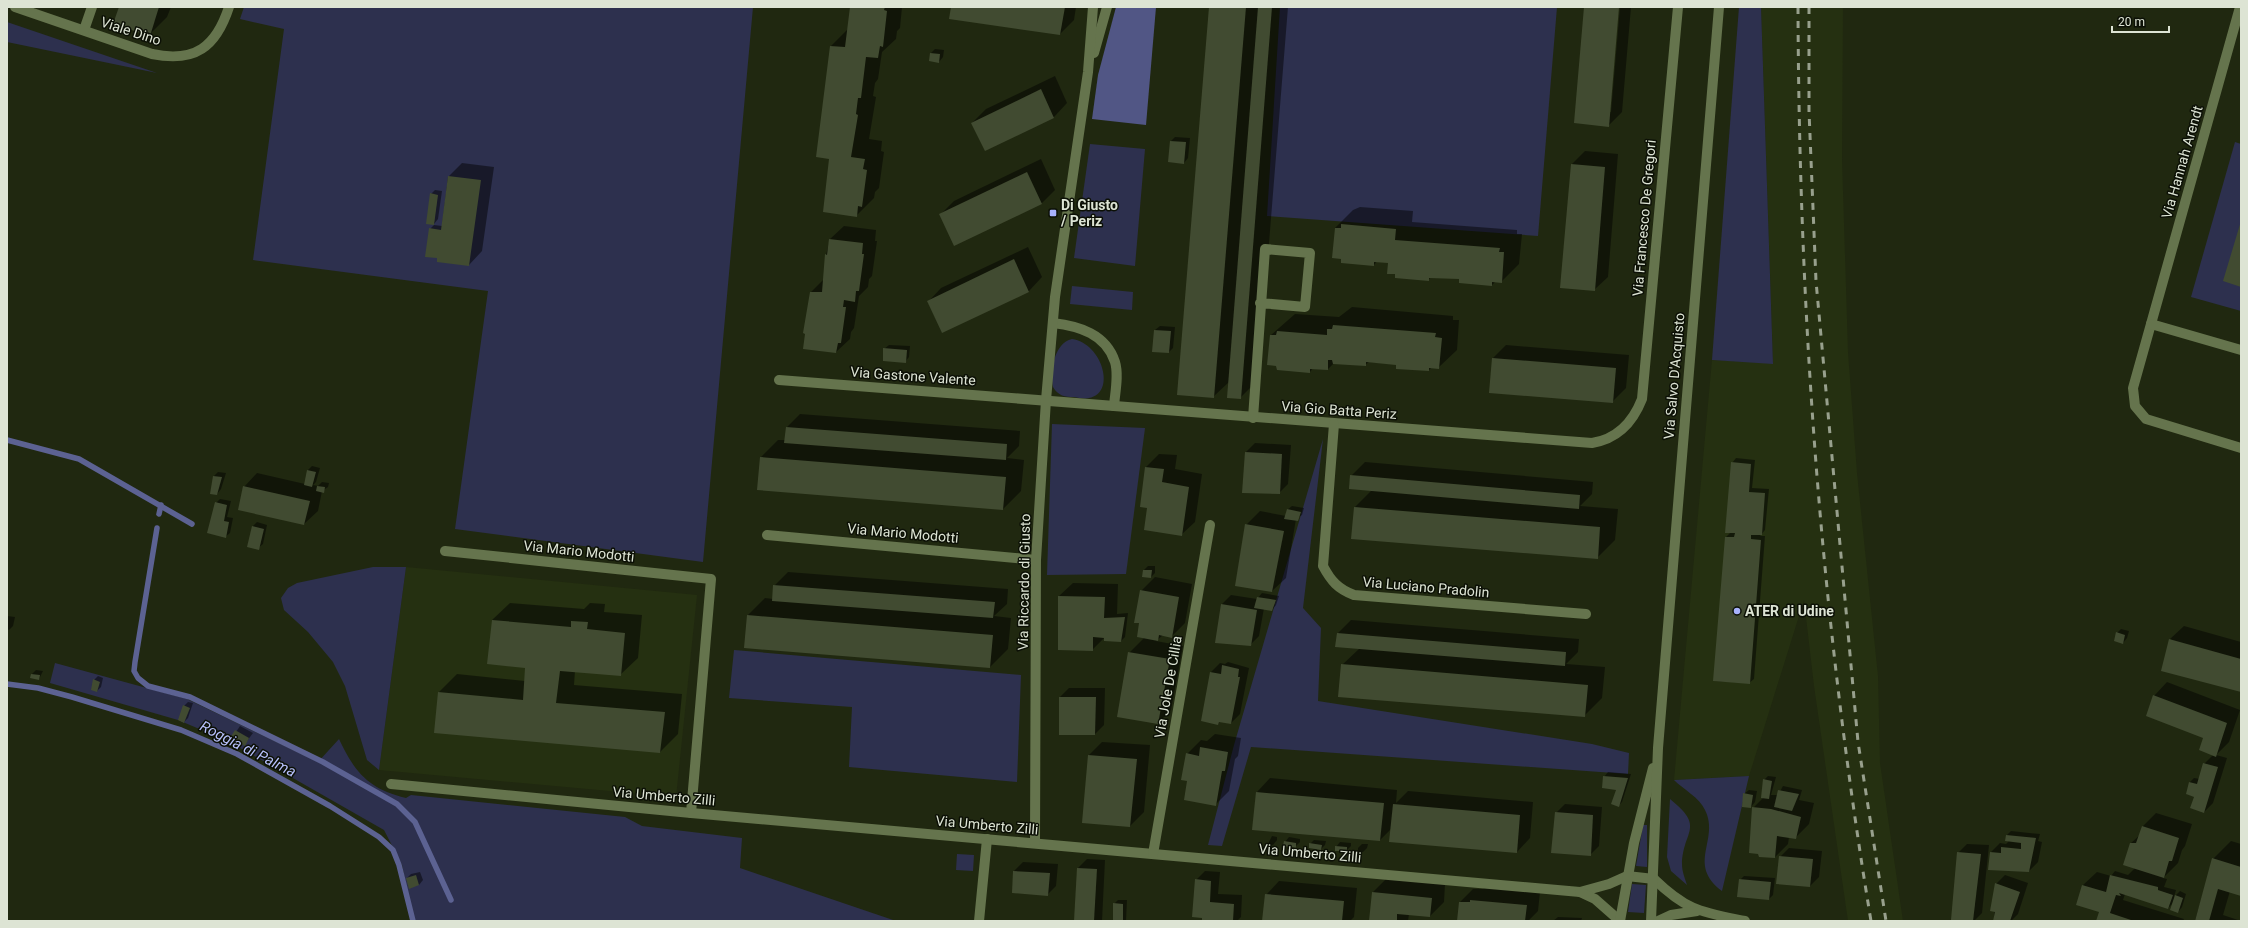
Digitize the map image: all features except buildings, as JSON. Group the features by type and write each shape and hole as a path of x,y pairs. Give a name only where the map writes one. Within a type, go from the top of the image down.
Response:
{"street":[{"name":"Viale Dino","path":"15,7 152,54 167,57 194,53 214,40 225,21 230,7"},
{"path":"84,30 92,7"},
{"name":"Via Riccardo di Giusto","path":"1036,843 1036,560 1046,400 1053,323 1088,72 1093,7"},
{"name":"Via Riccardo di Giusto","path":"1088,72 1107,7"},
{"name":"Via Francesco De Gregori","path":"1626,426 1637,411 1644,388 1650,305 1678,7"},
{"name":"Via Salvo D'Acquisto","path":"1651,921 1654,879 1658,748 1719,7"},
{"name":"Via Hannah Arendt","path":"2240,7 2133,388 2136,406 2140,413 2152,422 2241,448"},
{"path":"1253,418 1260,303 1265,249 1310,253 1305,307 1260,303"},
{"path":"1053,323 1087,330 1099,339 1109,350 1115,363 1114,406"},
{"path":"2150,324 2241,350"},
{"name":"Via Gastone Valente","path":"779,380 1046,400"},
{"name":"Via Gio Batta Periz","path":"1046,400 1253,418 1592,443 1605,441 1626,426"},
{"name":"Via Luciano Pradolin","path":"1334,424 1323,566 1330,580 1342,590 1354,595 1586,614"},
{"name":"Via Jole De Cillia","path":"1153,854 1210,525"},
{"name":"Via Mario Modotti","path":"767,535 1036,560"},
{"name":"Via Mario Modotti","path":"445,551 711,580 691,813"},
{"name":"Via Salvo D'Acquisto","path":"1620,921 1627,876 1658,748"},
{"name":"Via Umberto Zilli","path":"391,784 987,840 1036,843 1580,892 1595,899 1620,921"},
{"path":"979,921 987,840"},
{"path":"1627,876 1654,879 1673,897 1697,911 1745,921"},
{"name":"Via Umberto Zilli","path":"1580,892 1609,884 1627,876"},
{"path":"1658,921 1671,915 1697,911"}],"shaded area":[{"path":"244,7 753,7 703,562 455,529 488,291 253,260 284,29 240,19"},
{"path":"1116,7 1156,7 1146,125 1092,119 1098,75"},
{"path":"1280,7 1557,7 1538,236 1267,216"},
{"path":"1739,7 1761,7 1773,364 1712,360"},
{"path":"1761,7 1843,7 1842,159 1848,352 1857,473 1878,676 1880,763 1903,921 1848,921 1814,686 1804,600 1749,776 1674,780 1712,360 1773,363"},
{"path":"7,22 157,73 7,42"},
{"path":"2235,142 2241,144 2241,311 2191,297"},
{"path":"1090,144 1145,149 1135,266 1074,258"},
{"path":"1072,286 1133,292 1132,310 1070,304"},
{"path":"1072,339 1082,342 1091,349 1098,358 1102,368 1104,378 1102,387 1098,394 1089,398 1065,396 1059,394 1053,387 1052,373 1057,352 1061,346"},
{"path":"1052,424 1145,428 1126,574 1047,575"},
{"path":"1323,439 1303,608 1321,628 1318,701 1592,744 1629,753 1628,774 1251,747 1222,846 1208,845 1234,745"},
{"path":"373,567 406,567 379,770 367,760 345,686 333,662 308,632 284,610 281,598 288,588 297,583"},
{"path":"406,567 697,595 676,797 379,770"},
{"path":"734,650 1021,675 1017,782 849,767 852,707 729,698"},
{"path":"55,663 187,699 318,762 339,739 357,770 365,778 382,790 406,798 411,795 625,817 642,826 742,838 740,868 896,921 414,921 402,865 384,830 228,741 178,720 50,683"},
{"path":"1749,776 1722,891 1712,881 1706,871 1705,861 1709,821 1705,810 1695,798 1674,780"},
{"path":"1670,799 1681,809 1690,823 1690,830 1683,853 1682,864 1687,885 1671,871 1667,857"},
{"path":"1643,825 1647,825 1647,867 1636,866"},
{"path":"957,854 974,855 973,871 956,870"},
{"path":"1632,884 1646,885 1644,913 1628,912"}],"waterway":[{"path":"7,440 79,459 192,524"},
{"path":"159,514 161,505"},
{"path":"157,528 135,662 134,671 138,678 148,686 190,697 323,762 397,804 415,822 451,900"},
{"name":"Roggia di Palma","path":"7,684 38,688 181,730 237,754 330,806 379,837 393,850 399,865 413,921"}],"railway":[{"path":"1798,7 1799,121 1803,236 1808,351 1816,465 1826,580 1839,694 1871,921"},
{"path":"1809,7 1809,111 1816,281 1858,742 1886,921"}],"place":[{"name":"Di Giusto / Periz","path":"1053,213"},
{"name":"ATER di Udine","path":"1737,611"}]}
